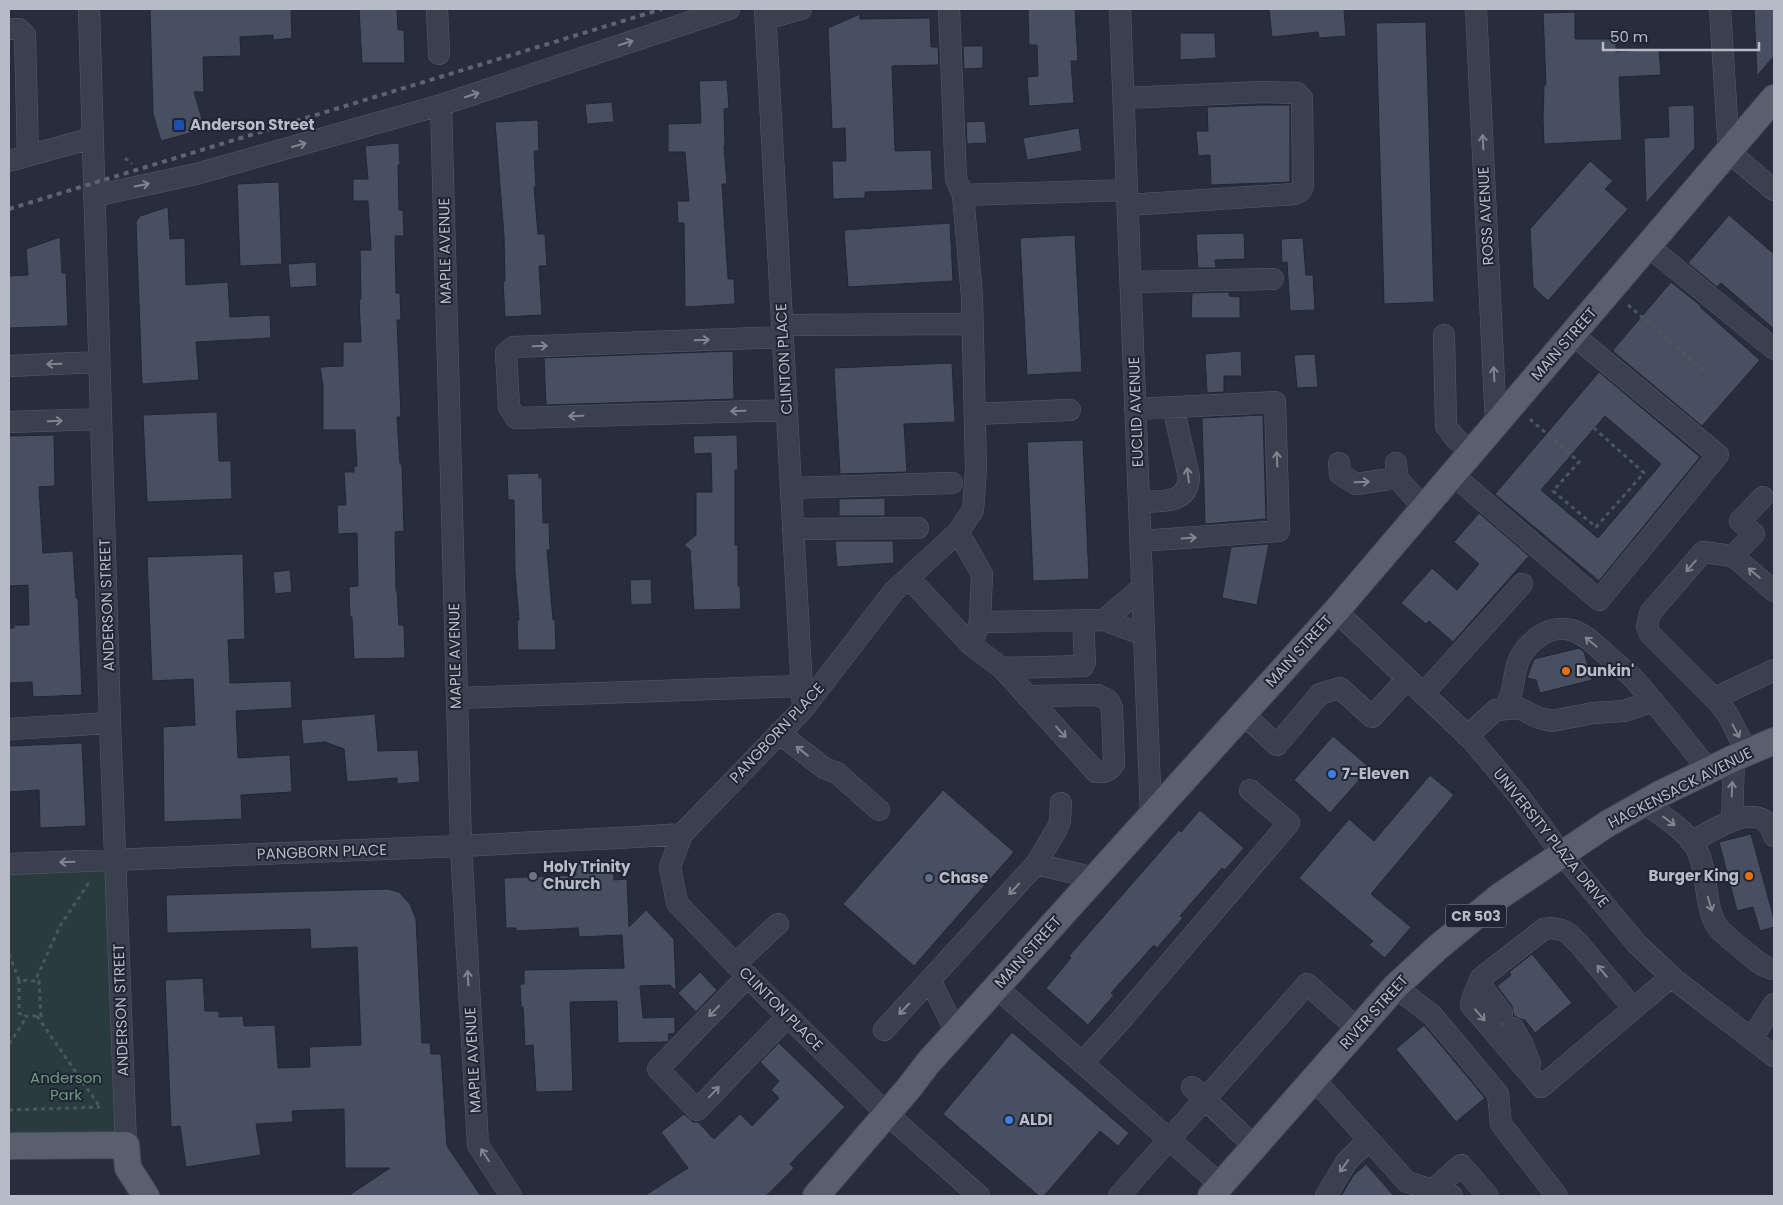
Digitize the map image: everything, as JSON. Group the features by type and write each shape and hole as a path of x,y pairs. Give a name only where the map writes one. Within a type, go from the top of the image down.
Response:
{"main road":[{"name":"MAIN STREET","path":"816,1196 886,1113 910,1088 928,1063 1336,611 1774,98"},
{"name":"HACKENSACK AVENUE","path":"1561,853 1644,803 1709,770 1774,742"},
{"name":"RIVER STREET","path":"1216,1191 1395,986 1437,948 1500,896 1561,853"},
{"path":"9,1146 126,1145"},
{"name":"ANDERSON STREET","path":"126,1145 128,1168 146,1196"}],"street":[{"name":"ANDERSON STREET","path":"89,9 110,723 126,1145"},
{"path":"436,9 439,54"},
{"path":"94,196 196,174 441,105 729,9"},
{"path":"765,14 801,9"},
{"name":"PANGBORN PLACE","path":"677,903 670,867 682,834 803,709 894,591 958,532 973,510 976,470 972,296 963,195 956,179 949,9"},
{"name":"EUCLID AVENUE","path":"1120,9 1151,815"},
{"name":"ROSS AVENUE","path":"1476,9 1496,423"},
{"path":"1720,9 1729,152 1774,190"},
{"name":"CLINTON PLACE","path":"765,14 803,709"},
{"path":"9,30 19,29 25,35 18,85 19,158 92,138"},
{"path":"963,195 1128,197 1295,194 1301,191 1303,186 1302,98 1297,93 1263,92 1124,98"},
{"name":"MAPLE AVENUE","path":"441,105 461,846 478,1145 511,1196"},
{"path":"1648,246 1774,349"},
{"path":"1131,282 1274,279"},
{"path":"787,410 516,418 509,406 506,353 513,347 782,331 972,324"},
{"path":"1452,474 1599,600 1718,455 1572,334"},
{"path":"1444,335 1446,426 1455,438 1471,452"},
{"path":"9,366 99,362"},
{"path":"1136,409 1275,402 1279,531 1141,541"},
{"path":"1139,502 1170,500 1182,494 1189,485 1189,476 1173,407"},
{"path":"975,414 1070,410"},
{"path":"9,422 101,419"},
{"path":"1339,463 1340,474 1356,484 1396,470 1424,508"},
{"path":"791,488 952,483"},
{"path":"1733,556 1754,534 1740,521 1763,496"},
{"path":"793,529 918,528"},
{"path":"958,532 982,574 980,622 972,645"},
{"path":"1732,820 1741,755 1728,715 1714,698 1650,634 1647,627 1648,620 1653,609 1703,552 1733,556 1774,591"},
{"path":"909,578 972,645 1002,668 1096,772 1102,773 1111,768 1114,764 1112,708 1108,700 1098,695 1028,696"},
{"path":"1423,694 1522,584"},
{"path":"1002,668 1084,666 1094,620 1142,588"},
{"name":"UNIVERSITY PLAZA DRIVE","path":"1336,611 1467,736 1518,796 1561,853 1637,944 1671,977 1774,1056"},
{"path":"980,622 1094,620 1144,635"},
{"path":"1503,709 1511,694 1516,665 1522,653 1540,636 1556,629 1573,630 1589,640 1631,676 1709,770"},
{"path":"1714,698 1774,670"},
{"path":"1243,714 1277,745 1320,694 1340,688 1372,717 1407,679"},
{"path":"456,698 801,686"},
{"path":"1467,736 1492,712 1503,709 1519,708 1539,718 1552,721 1593,713 1624,711 1646,704 1651,700"},
{"path":"9,729 110,723"},
{"path":"779,733 824,768 837,773 879,810"},
{"path":"1082,1063 1149,988 1289,823 1250,790"},
{"path":"884,1030 1036,864 1058,829 1061,802"},
{"path":"1644,803 1677,827 1696,847 1704,872 1708,902 1718,928 1766,968 1774,969"},
{"path":"1691,842 1732,820 1749,816 1757,816 1767,823 1774,836"},
{"name":"PANGBORN PLACE","path":"9,864 461,846 636,838 682,834"},
{"path":"1036,864 1095,878"},
{"name":"CLINTON PLACE","path":"677,903 886,1113 979,1196"},
{"path":"778,924 742,970 658,1069 697,1110 788,1016"},
{"path":"1541,1087 1472,1005 1481,978 1544,929 1552,928 1562,930 1579,944 1633,1008"},
{"path":"1541,1087 1671,977"},
{"path":"930,980 956,1032"},
{"path":"1479,983 1522,1044 1541,1087"},
{"path":"1119,1196 1169,1140 1199,1094 1307,984 1358,1029"},
{"path":"1395,986 1432,1015 1498,1094 1501,1124 1557,1196"},
{"path":"996,987 1169,1140 1216,1191"},
{"path":"1752,1038 1774,1004"},
{"path":"1314,1079 1407,1182 1442,1193 1461,1165 1488,1196"},
{"path":"1199,1094 1255,1147"},
{"path":"1326,1196 1347,1161 1369,1140"}],"path":[{"path":"126,158 132,164"},
{"path":"1610,290 1703,370"},
{"path":"1513,404 1579,462 1553,491 1596,527 1644,473 1594,428"},
{"path":"35,981 60,926 91,878"},
{"path":"9,954 19,980 19,1013 25,1016 41,1016 39,981 19,980"},
{"path":"9,1044 23,1023 25,1016"},
{"path":"9,1110 100,1107 36,1016"}],"green space":[{"name":"Anderson Park","path":"116,860 126,1145 9,1146 9,864"}],"building":[{"path":"150,9 291,9 292,38 273,40 273,35 240,37 241,56 203,57 204,92 194,92 205,129 161,141 153,114"},
{"path":"359,9 397,9 398,30 404,30 405,63 362,63"},
{"path":"1028,9 1075,9 1078,61 1071,61 1074,103 1029,106 1027,77 1038,76 1037,45 1029,45"},
{"path":"1269,9 1344,9 1346,36 1319,38 1318,32 1272,37"},
{"path":"1754,9 1774,9 1774,56 1757,76"},
{"path":"1575,12 1575,39 1616,39 1616,52 1659,49 1661,75 1619,77 1622,140 1544,144 1544,85 1546,85 1543,13"},
{"path":"860,14 860,19 930,18 931,47 938,47 939,65 892,66 895,151 931,150 933,190 865,192 865,198 833,199 832,161 846,161 845,128 832,129 828,28"},
{"path":"1426,22 1434,302 1384,304 1376,23"},
{"path":"1180,33 1215,33 1216,58 1180,60"},
{"path":"963,46 983,46 983,68 964,69"},
{"path":"727,80 729,108 724,109 724,146 727,184 722,184 728,279 734,279 735,304 685,307 684,223 678,223 677,201 689,201 685,152 668,152 668,124 701,123 699,81"},
{"path":"612,102 614,122 587,124 585,104"},
{"path":"1290,105 1290,182 1211,185 1210,155 1198,156 1196,131 1208,131 1207,107"},
{"path":"1694,105 1695,148 1646,203 1644,138 1669,137 1668,106"},
{"path":"538,120 539,151 534,151 536,187 534,187 538,234 545,234 547,266 539,266 542,315 505,317 503,281 505,281 504,236 495,122"},
{"path":"985,121 987,143 967,144 966,122"},
{"path":"1079,128 1082,151 1027,160 1023,138"},
{"path":"399,143 399,210 403,210 404,236 395,236 396,293 400,293 401,320 397,320 401,417 397,417 400,464 402,464 404,531 395,532 396,591 399,625 404,625 405,658 354,659 349,587 358,586 357,533 338,534 337,505 346,505 344,472 354,472 354,466 357,466 355,430 323,430 323,386 320,367 343,366 343,342 361,342 359,299 361,299 360,250 371,250 368,201 353,201 353,179 368,179 365,146"},
{"path":"1590,161 1613,181 1605,189 1628,209 1548,301 1533,287 1530,229"},
{"path":"279,182 282,264 240,266 237,184"},
{"path":"168,207 170,239 185,238 186,285 228,282 230,317 270,315 271,338 196,342 199,380 142,384 136,222 140,216"},
{"path":"1729,215 1774,254 1774,329 1721,283 1717,287 1688,263"},
{"path":"950,223 953,281 848,287 844,230"},
{"path":"1244,233 1245,259 1215,260 1216,268 1198,268 1196,234"},
{"path":"1075,235 1082,372 1027,375 1020,238"},
{"path":"60,237 62,273 66,273 68,326 9,328 9,276 28,275 26,249"},
{"path":"1303,238 1306,275 1313,275 1315,310 1290,311 1287,262 1282,263 1281,239"},
{"path":"316,262 317,286 290,288 288,264"},
{"path":"1671,282 1701,306 1760,360 1702,426 1613,350"},
{"path":"1229,292 1229,296 1240,297 1240,318 1191,318 1192,293"},
{"path":"733,351 734,399 546,405 544,358"},
{"path":"1241,351 1242,376 1224,376 1224,392 1207,393 1205,354"},
{"path":"1315,354 1318,387 1297,388 1294,355"},
{"path":"952,363 955,422 904,424 907,472 840,474 834,368"},
{"path":"1599,372 1700,457 1599,581 1495,494","holes":["1605,416 1661,464 1598,538 1541,490"]},
{"path":"217,412 219,461 231,461 232,499 147,502 143,415"},
{"path":"1263,415 1266,519 1205,524 1202,418"},
{"path":"54,435 55,486 39,487 43,553 73,551 76,598 78,598 82,695 33,697 32,682 9,683 9,628 14,628 14,625 29,625 28,585 9,586 9,436"},
{"path":"737,435 738,470 735,470 735,545 738,545 738,586 740,586 741,609 694,610 690,550 684,545 696,535 696,492 712,492 711,453 694,454 693,436"},
{"path":"1083,440 1089,579 1033,581 1027,442"},
{"path":"539,473 539,478 542,478 543,523 549,523 550,550 547,550 553,620 555,620 556,650 518,650 517,620 519,620 515,571 514,500 508,500 507,474"},
{"path":"885,498 885,516 839,516 839,499"},
{"path":"1479,513 1529,556 1453,642 1429,621 1426,624 1401,603 1432,568 1457,590 1479,564 1454,542"},
{"path":"835,541 893,541 894,563 837,567"},
{"path":"1269,544 1257,605 1222,598 1231,547"},
{"path":"243,554 245,639 228,640 230,683 291,681 292,708 236,711 238,758 290,755 292,792 241,795 242,819 164,822 163,727 195,725 193,679 152,681 147,557"},
{"path":"290,570 292,592 275,594 273,572"},
{"path":"651,579 652,604 631,605 630,580"},
{"path":"1579,648 1584,652 1592,680 1540,693 1536,680 1527,678 1534,659"},
{"path":"375,714 378,751 418,750 420,782 397,784 397,778 347,782 344,749 325,742 303,744 301,720"},
{"name":"7-Eleven","path":"1333,736 1370,768 1330,813 1294,780"},
{"path":"82,743 86,826 40,828 39,790 9,792 9,746"},
{"path":"1430,775 1454,795 1371,894 1411,927 1385,958 1369,945 1373,941 1299,878 1349,819 1374,841"},
{"name":"Chase","path":"943,790 1014,852 914,966 843,904"},
{"path":"1200,810 1244,848 1225,870 1222,868 1180,916 1183,918 1157,948 1154,945 1111,993 1114,995 1088,1025 1046,988 1071,958 1069,956 1179,830 1181,832"},
{"path":"1751,834 1774,919 1774,927 1760,931 1753,907 1737,911 1719,842"},
{"path":"613,863 614,880 627,879 629,927 646,910 674,939 676,991 670,985 640,986 643,1018 675,1017 675,1033 668,1034 669,1040 667,1042 618,1043 617,1001 570,1002 573,1091 536,1092 533,1045 525,1046 523,1007 521,1007 520,984 524,984 524,970 624,968 622,935 579,937 578,928 516,931 516,928 506,928 504,878 576,875 575,864"},
{"path":"388,889 399,892 410,904 416,919 422,1043 430,1043 431,1054 441,1054 447,1146 481,1196 348,1196 390,1168 345,1168 344,1109 292,1111 293,1122 256,1124 261,1155 186,1167 180,1126 171,1127 165,980 203,978 205,1011 219,1011 219,1017 243,1016 244,1026 275,1025 278,1068 310,1067 309,1047 361,1045 357,947 311,949 310,929 167,933 166,895"},
{"path":"1532,954 1572,1003 1535,1033 1524,1019 1514,1016 1512,1006 1497,986 1511,975 1509,972"},
{"path":"700,972 717,990 696,1012 678,993"},
{"path":"1424,1025 1485,1098 1456,1122 1396,1049"},
{"path":"1012,1032 1129,1133 1118,1146 1100,1131 1044,1196 1039,1196 943,1114"},
{"path":"779,1043 845,1107 790,1164 794,1168 766,1196 644,1196 688,1168 661,1132 684,1114 693,1122 698,1122 714,1139 740,1114 752,1126 779,1098 771,1090 779,1081 760,1062"},
{"path":"1366,1164 1394,1196 1341,1196 1353,1176"}],"railway":[{"path":"9,209 662,9"}],"place":[{"name":"Anderson Street","path":"179,125"},
{"name":"Dunkin'","path":"1566,671"},
{"name":"7-Eleven","path":"1332,774"},
{"name":"Holy Trinity Church","path":"533,876"},
{"name":"Burger King","path":"1749,876"},
{"name":"Chase","path":"929,878"},
{"name":"ALDI","path":"1009,1120"}]}
